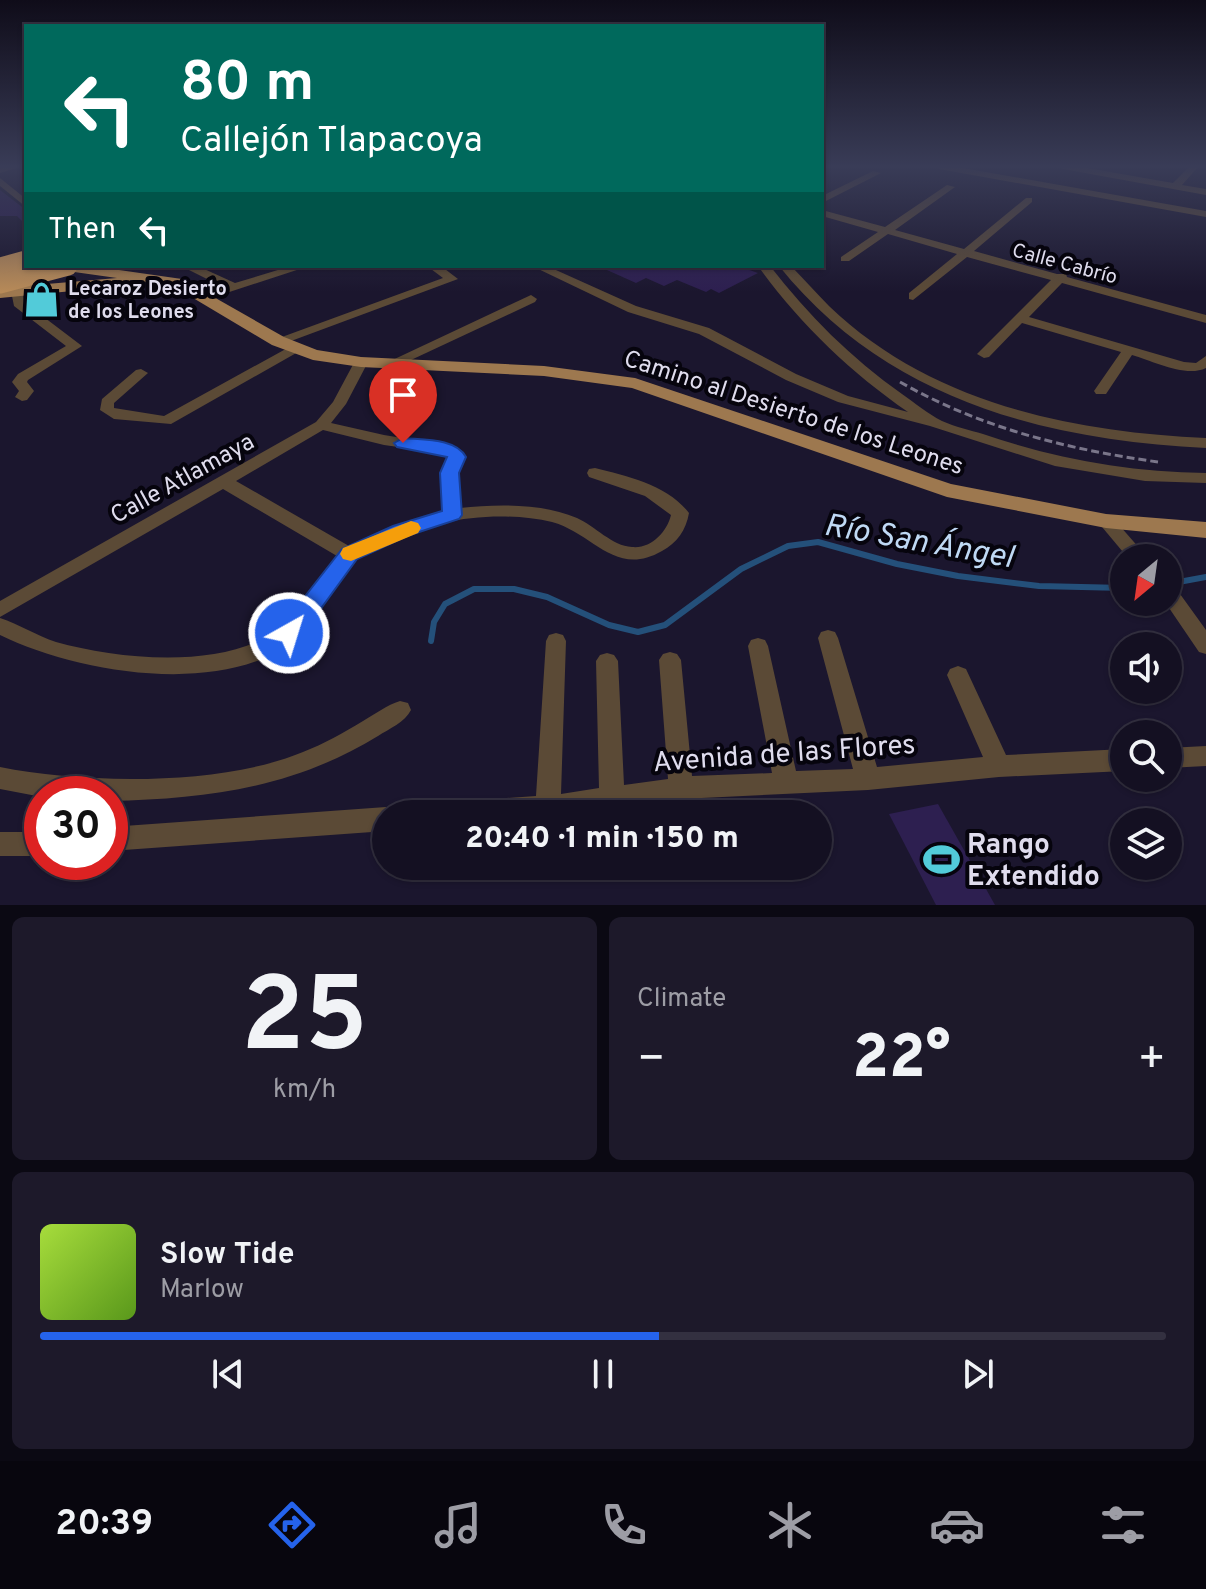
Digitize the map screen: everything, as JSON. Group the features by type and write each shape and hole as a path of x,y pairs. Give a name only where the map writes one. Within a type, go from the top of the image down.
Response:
{"highway":[{"path":"8,288 71,268"}],"main road":[{"path":"0,292 71,268"},
{"name":"Camino al Desierto de los Leones","path":"93,268 130,270 177,282 286,345 313,355 361,362 544,371 635,383 947,490 1106,521 1206,530"},
{"name":"Camino al Desierto de los Leones","path":"0,292 8,288 129,282 197,293"}],"street":[{"name":"Calle Cabrío","path":"825,208 885,230"},
{"path":"845,259 918,208"},
{"path":"913,296 1019,208"},
{"path":"1174,208 1206,214"},
{"name":"Calle Cabrío","path":"824,214 1206,319"},
{"path":"193,268 231,286"},
{"path":"197,293 296,268"},
{"path":"141,373 107,402 107,410 114,414 166,421 286,345 452,279 436,268"},
{"path":"542,268 632,309 704,331 843,399 934,423 1035,458 1134,474 1206,478"},
{"path":"766,268 814,329 857,368 934,423"},
{"path":"787,268 807,292 882,355 929,382 976,403 1035,421 1098,435 1159,442 1206,443"},
{"path":"984,354 1060,277"},
{"name":"Calle Cabrío","path":"1060,277 1206,312"},
{"path":"8,288 18,303 75,346 23,377 19,382 27,391 22,397"},
{"path":"391,364 531,299"},
{"path":"1020,318 1183,366 1193,368 1205,362"},
{"path":"1101,391 1129,350"},
{"name":"Calle Atlamaya","path":"0,610 321,425 339,404 361,362"},
{"path":"321,425 384,440 445,449 455,454 457,457 450,473 452,515"},
{"path":"0,626 56,650 134,663 197,664 242,659 289,633 349,554 400,531 452,515 530,513 559,518 591,532 622,554 636,556 653,551 668,539 679,523 680,513 670,503 627,482 595,473"},
{"path":"224,482 349,554"},
{"path":"1106,521 1127,544"},
{"path":"1182,612 1206,646"},
{"path":"828,638 868,779"},
{"path":"548,800 556,641"},
{"path":"758,646 786,781"},
{"path":"670,660 681,788"},
{"path":"607,661 612,800"},
{"path":"958,675 999,766"},
{"path":"0,778 65,787 155,789 248,779 301,764 369,730 400,710"},
{"path":"1182,757 1206,756"},
{"name":"Avenida de las Flores","path":"612,800 681,788 868,779 999,766 1110,761"},
{"path":"128,838 372,820"},
{"path":"0,844 24,844"}],"building":[{"path":"0,208 24,208 24,223 17,216 0,216"},
{"path":"602,268 744,268 758,273 719,293 711,289 706,292 677,280 664,286 646,278 636,283"},
{"name":"Rango Extendido","path":"938,804 995,905 936,905 889,814"}],"waterway":[{"name":"Río San Ángel","path":"431,641 434,622 445,604 474,589 514,589 547,597 609,625 638,632 665,625 741,569 788,546 818,542 897,564 958,576 1039,586 1110,588"},
{"name":"Río San Ángel","path":"1182,581 1206,577"}],"slow traffic":[{"path":"351,554 411,528"}],"place":[{"name":"Lecaroz Desierto de los Leones","path":"42,299"},
{"name":"Rango Extendido","path":"941,859"}],"route":[{"path":"289,633 305,616 349,554 400,531 452,515 450,473 457,457 455,454 445,449 403,443"}]}
